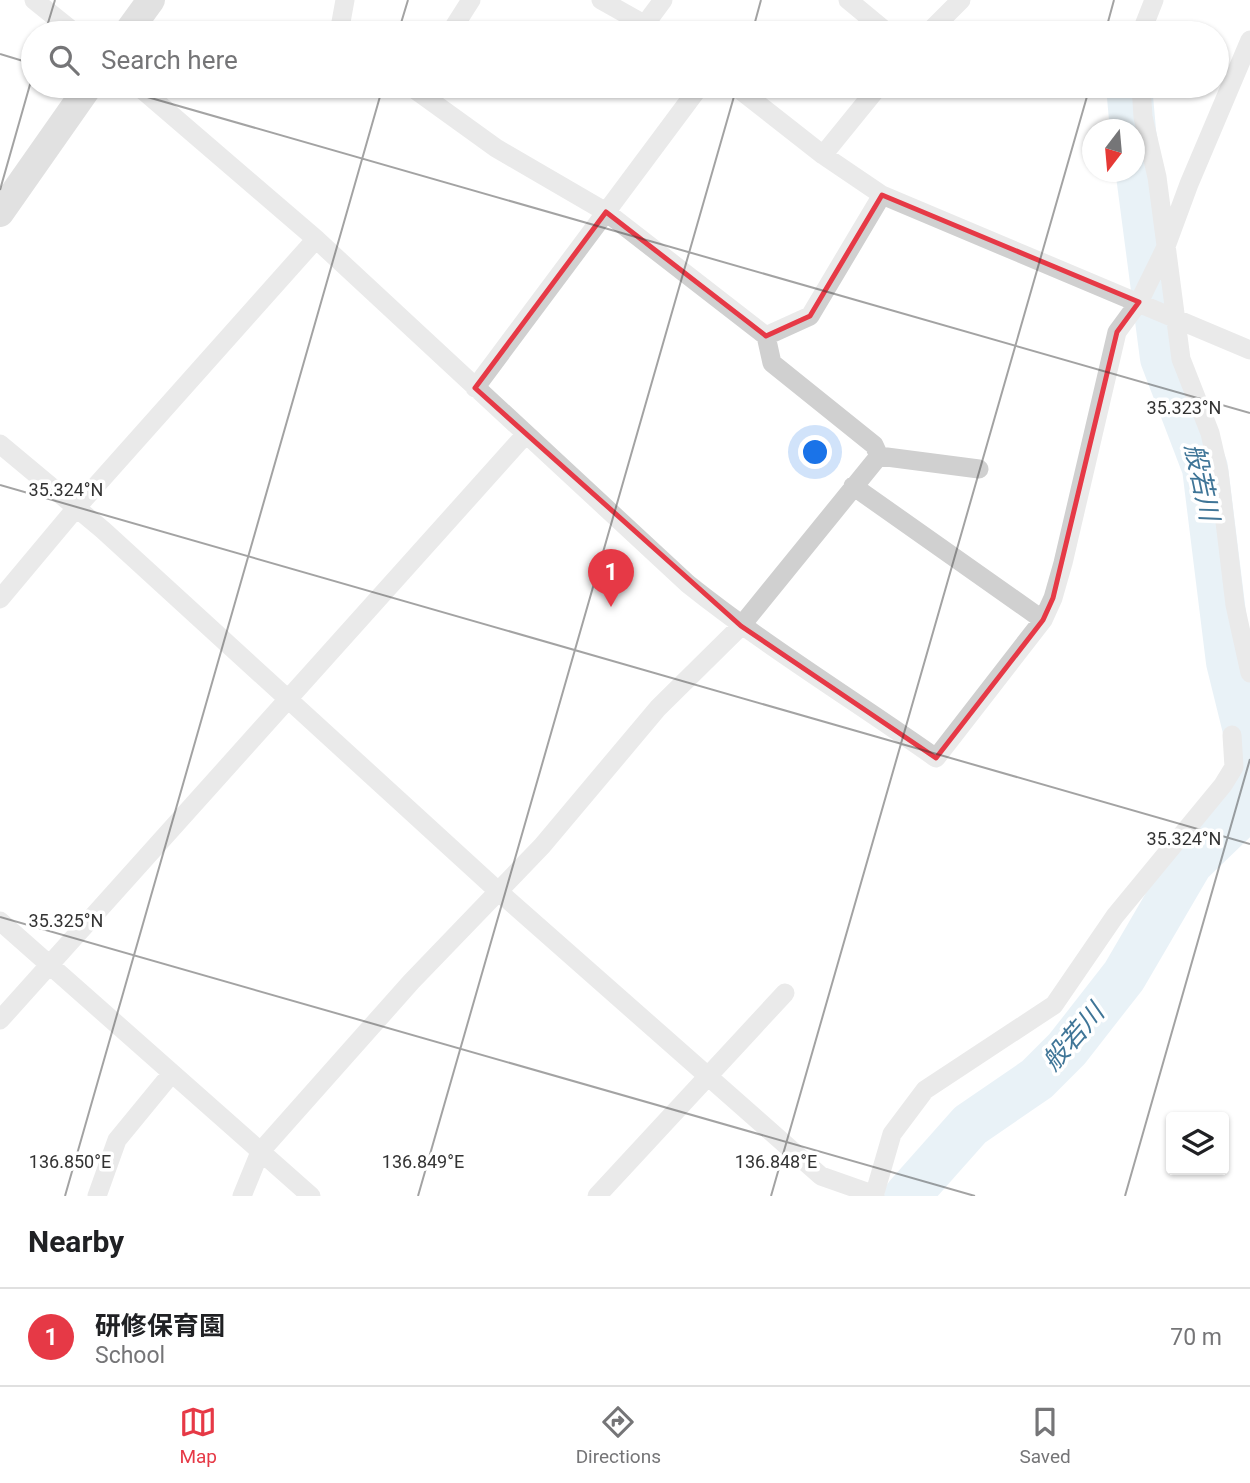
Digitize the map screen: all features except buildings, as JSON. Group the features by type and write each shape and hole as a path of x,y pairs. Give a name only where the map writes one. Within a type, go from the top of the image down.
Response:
{"main road":[{"path":"136,21 151,0"},
{"path":"0,213 81,98"}],"street":[{"path":"34,0 60,21"},
{"path":"341,21 345,0"},
{"path":"458,21 471,0"},
{"path":"601,0 640,21"},
{"path":"656,21 663,0"},
{"path":"848,0 873,21"},
{"path":"940,21 961,0"},
{"path":"1146,21 1154,0"},
{"path":"1229,92 1250,40"},
{"path":"152,98 316,239 688,584 741,626 830,683 936,758 1043,620 1054,598 1117,332 1143,300 1226,98"},
{"path":"429,98 496,148 606,212 766,336 772,363 874,445 879,456"},
{"path":"475,388 691,98"},
{"path":"750,98 824,155 882,195 971,235 1143,300 1172,316 1250,350"},
{"path":"824,155 869,98"},
{"path":"1142,98 1166,246 1172,316 1181,359 1210,433 1219,472 1235,605 1250,673"},
{"path":"766,336 810,316 882,195"},
{"path":"0,599 77,507 316,239"},
{"path":"0,1020 526,433"},
{"path":"0,444 77,507 498,891 821,1176 874,1195 892,1134 925,1090 1055,1005 1115,916 1223,785 1234,766 1232,735"},
{"path":"879,456 979,469"},
{"path":"242,1196 260,1152 411,982 542,846 658,709 741,626 879,456"},
{"path":"853,486 1043,620"},
{"path":"0,921 311,1196"},
{"path":"597,1196 785,993"},
{"path":"97,1196 117,1140 172,1073"}],"highlighted area":[{"path":"882,195 1139,302 1117,332 1053,598 1043,620 936,758 741,626 475,388 606,212 766,336 810,316"}],"waterway":[{"name":"般若川","path":"1130,98 1132,119"},
{"name":"般若川","path":"1140,182 1163,358 1205,468 1229,662 1250,747"},
{"name":"般若川","path":"907,1196 970,1125 1037,1079 1067,1049 1124,976 1190,863 1244,811 1250,781"}],"place":[{"name":"研修保育園","path":"611,607"}]}
